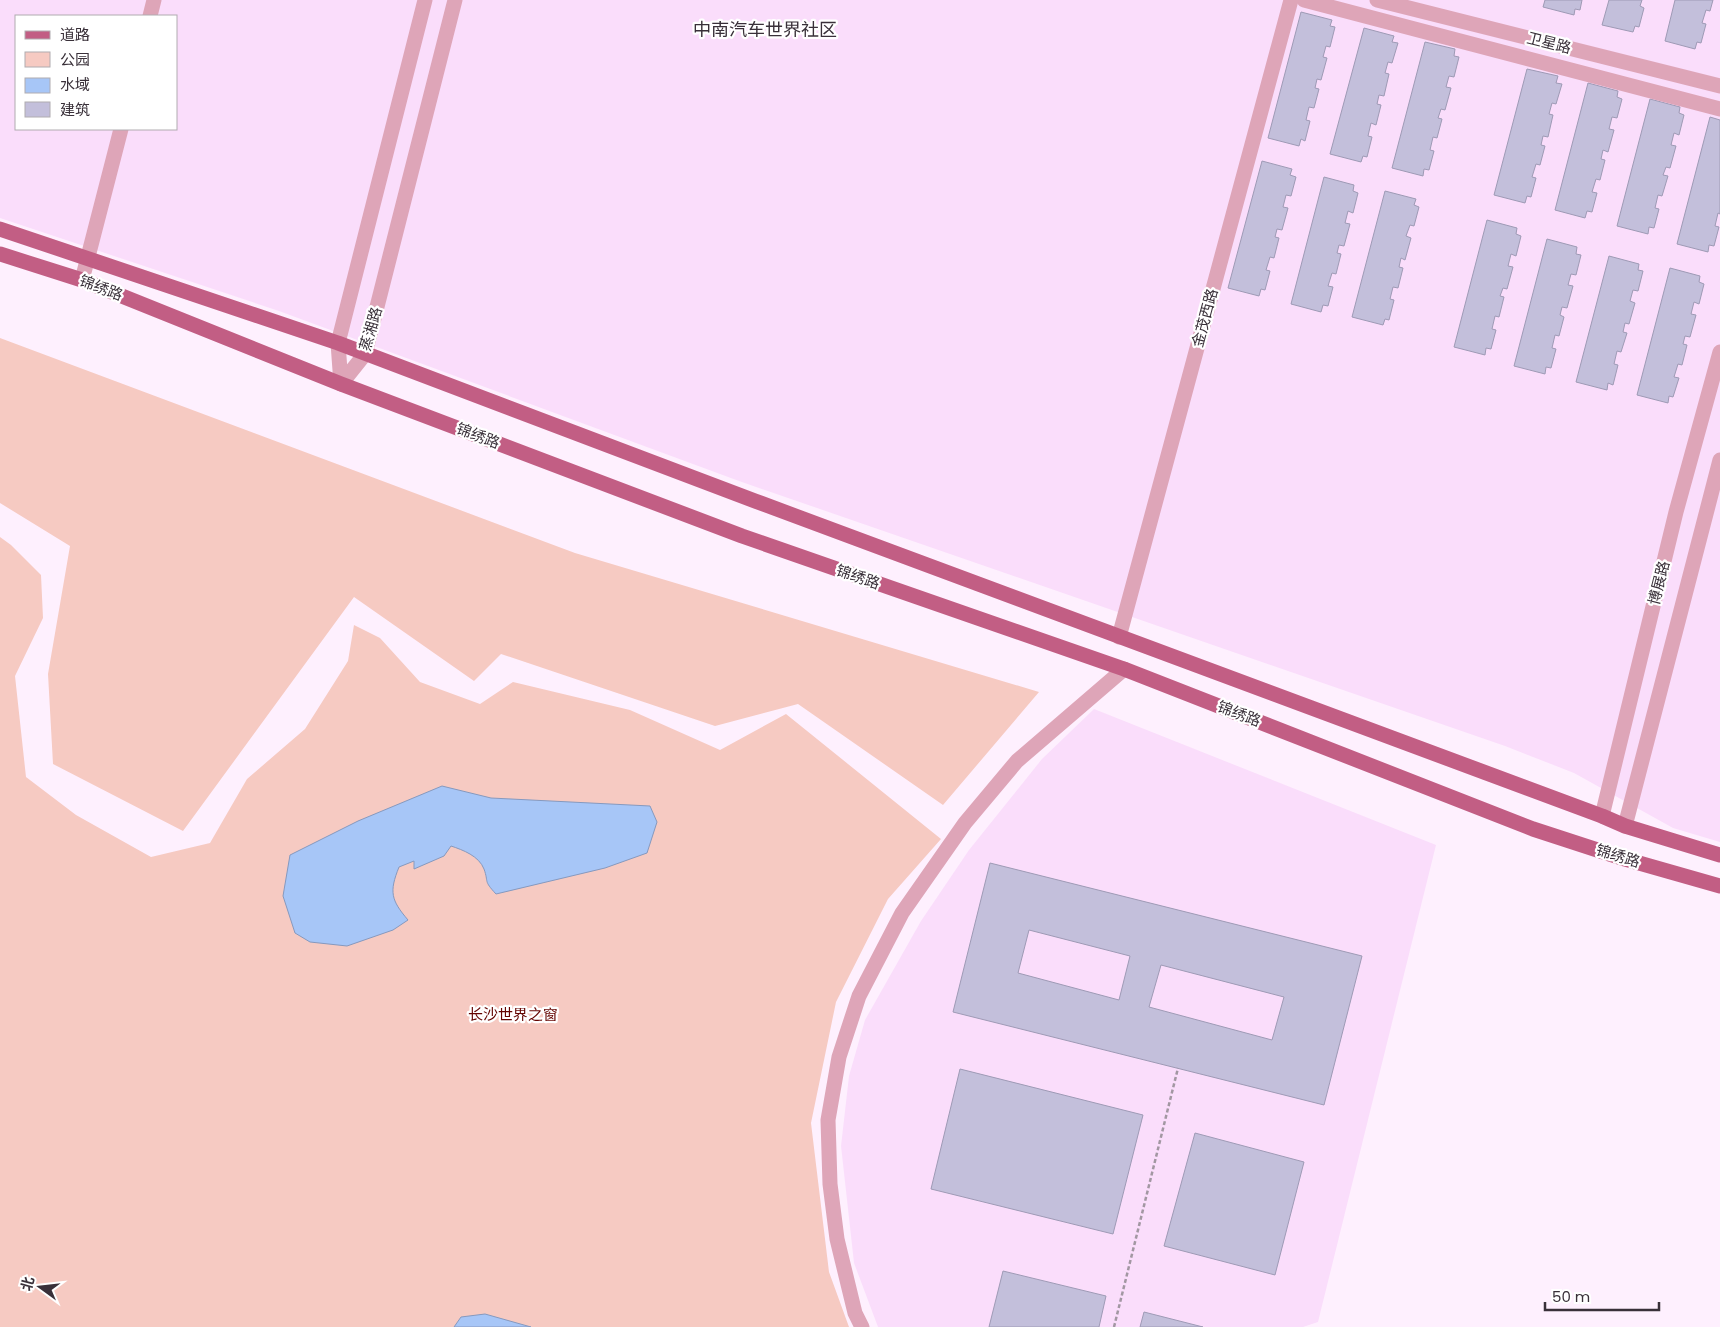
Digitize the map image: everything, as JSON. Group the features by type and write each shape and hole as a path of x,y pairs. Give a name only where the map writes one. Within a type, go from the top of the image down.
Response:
{"main road":[{"name":"锦绣路","path":"0,229 338,343 1625,826 1720,855"},
{"name":"锦绣路","path":"0,254 82,280 340,384 742,536 1124,669 1533,829 1625,859 1720,886"}],"street":[{"path":"150,15 154,0"},
{"name":"蒸湘路","path":"340,384 338,343 425,0"},
{"name":"蒸湘路","path":"340,384 365,354 455,0"},
{"name":"金茂西路","path":"1118,637 1291,0"},
{"path":"1304,0 1720,109"},
{"name":"卫星路","path":"1377,0 1720,86"},
{"path":"82,280 121,130"},
{"name":"博展路","path":"1602,816 1676,512 1720,352"},
{"name":"博展路","path":"1625,826 1720,460"},
{"path":"862,1327 855,1313 837,1239 830,1184 828,1120 839,1058 859,996 902,914 965,823 1017,761 1124,669"}],"path":[{"path":"1114,1327 1178,1068"}],"shaded area":[{"path":"0,0 1720,0 1720,842 1673,828 1574,773 1505,746 739,481 279,311 0,218"},
{"path":"1094,709 1436,845 1318,1322 1303,1327 878,1327 854,1263 841,1146 849,1076 865,1020 921,921 969,850 1042,759"}],"green space":[{"path":"0,338 575,553 1039,692 943,805 798,704 715,726 501,654 474,681 354,597 183,831 53,764 48,674 70,546 0,503"},
{"name":"长沙世界之窗","path":"0,537 11,545 41,575 43,618 15,676 26,777 76,815 151,857 210,843 247,779 305,729 348,661 354,625 380,638 420,682 480,704 513,682 630,710 720,750 786,714 941,839 888,899 836,1002 811,1123 829,1272 849,1327 0,1327"}],"water":[{"path":"442,786 491,798 650,806 657,822 647,853 605,868 496,894 488,884 482,864 475,857 451,846 444,856 414,869 414,861 399,867 394,883 393,895 398,907 408,920 393,930 347,946 310,942 295,933 283,896 290,855 358,821"},
{"path":"485,1314 531,1327 454,1327 461,1317"}],"building":[{"path":"1545,0 1582,0 1580,10 1575,9 1574,15 1543,7"},
{"path":"1609,0 1642,0 1640,6 1644,8 1639,27 1635,26 1633,32 1602,25"},
{"path":"1675,0 1713,0 1710,11 1706,10 1702,23 1706,24 1701,43 1697,42 1695,49 1665,41"},
{"path":"1301,12 1332,20 1330,26 1335,27 1330,47 1326,46 1323,57 1327,58 1321,80 1317,79 1315,88 1319,89 1314,108 1309,107 1306,120 1310,121 1305,141 1301,139 1299,146 1268,138"},
{"path":"1364,28 1394,36 1392,42 1398,43 1392,63 1388,62 1385,73 1389,74 1384,96 1379,95 1377,104 1381,105 1376,125 1371,123 1368,136 1372,137 1367,157 1363,156 1361,162 1330,154"},
{"path":"1425,42 1455,49 1454,56 1459,57 1454,77 1449,76 1446,87 1451,88 1445,110 1441,109 1438,118 1442,119 1437,138 1433,137 1430,150 1434,151 1429,170 1424,169 1423,176 1392,168"},
{"path":"1527,69 1558,76 1556,83 1562,84 1556,104 1552,103 1549,114 1553,115 1548,137 1543,136 1541,145 1545,146 1540,165 1536,164 1532,177 1536,178 1531,197 1527,196 1525,203 1494,195"},
{"path":"1588,83 1618,91 1617,97 1622,99 1617,118 1612,117 1609,129 1614,130 1608,152 1603,150 1601,159 1605,160 1600,180 1596,179 1592,192 1597,193 1592,212 1587,211 1585,218 1555,210"},
{"path":"1650,99 1680,107 1679,113 1684,115 1679,135 1674,133 1671,145 1676,146 1670,168 1666,167 1663,175 1668,176 1662,196 1658,195 1655,208 1659,209 1654,228 1649,227 1648,234 1617,226"},
{"path":"1710,117 1720,120 1720,214 1718,213 1715,226 1719,227 1714,246 1709,245 1708,252 1677,244"},
{"path":"1262,161 1292,169 1290,175 1296,177 1291,196 1286,195 1283,207 1288,208 1282,230 1277,229 1275,237 1279,238 1274,258 1270,257 1266,270 1270,271 1265,290 1261,289 1259,296 1228,288"},
{"path":"1324,177 1354,185 1353,191 1358,193 1353,213 1348,211 1345,223 1350,224 1344,246 1339,245 1337,253 1341,254 1336,274 1332,273 1328,286 1333,287 1328,306 1323,305 1321,312 1291,304"},
{"path":"1385,191 1416,199 1414,205 1419,207 1414,226 1410,225 1406,236 1411,238 1405,260 1401,258 1399,267 1403,268 1398,288 1393,287 1390,299 1394,300 1389,320 1385,319 1383,325 1352,317"},
{"path":"1487,220 1517,228 1516,234 1521,236 1516,256 1511,254 1508,266 1513,267 1507,289 1503,288 1500,296 1504,297 1499,317 1495,316 1492,329 1496,330 1491,349 1486,348 1485,355 1454,347"},
{"path":"1547,239 1577,247 1576,254 1581,255 1576,275 1571,274 1568,285 1573,286 1567,308 1562,307 1560,315 1564,317 1559,336 1555,335 1552,348 1556,349 1551,368 1546,367 1545,374 1514,366"},
{"path":"1609,256 1639,264 1638,270 1643,271 1638,291 1633,290 1630,301 1635,303 1629,324 1625,323 1623,332 1627,333 1621,352 1617,351 1614,364 1618,365 1613,385 1608,383 1607,390 1576,382"},
{"path":"1670,268 1700,276 1699,282 1704,284 1699,304 1694,302 1691,314 1696,315 1690,337 1685,336 1683,344 1687,345 1682,365 1678,364 1674,377 1679,378 1673,397 1669,396 1668,403 1637,395"},
{"path":"990,863 1362,956 1324,1105 953,1012","holes":["1029,930 1130,956 1119,1000 1018,973","1161,965 1284,997 1272,1040 1149,1007"]},
{"path":"960,1069 1143,1115 1113,1234 931,1189"},
{"path":"1195,1133 1304,1162 1275,1275 1164,1246"},
{"path":"1003,1271 1106,1296 1099,1327 989,1327"},
{"path":"1144,1312 1203,1327 1140,1327"}],"district":[{"name":"中南汽车世界社区","path":"765,30"}]}
